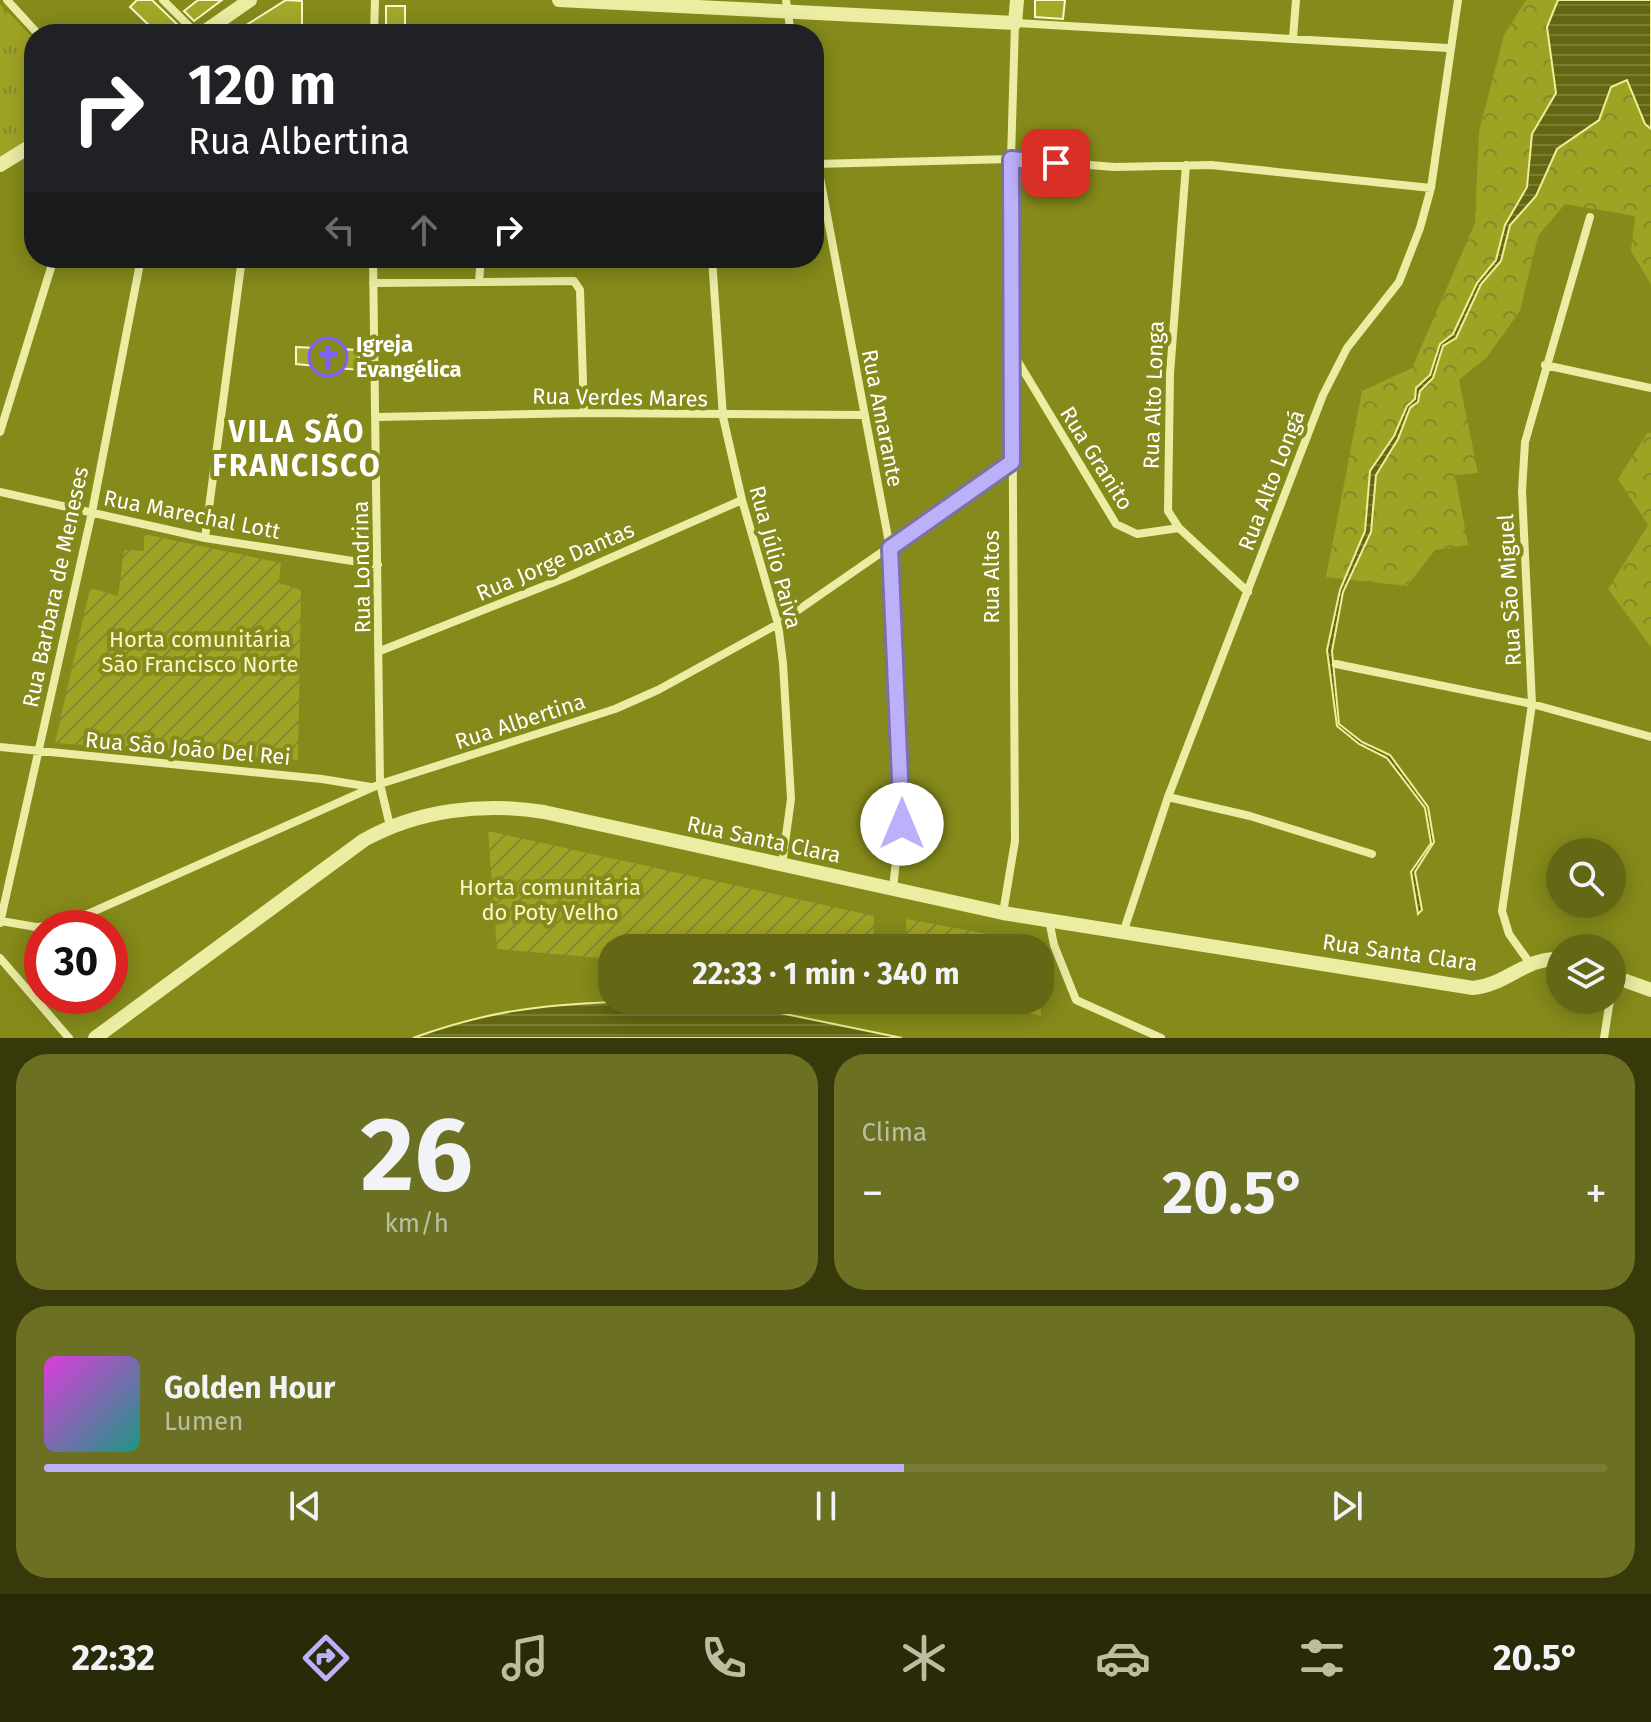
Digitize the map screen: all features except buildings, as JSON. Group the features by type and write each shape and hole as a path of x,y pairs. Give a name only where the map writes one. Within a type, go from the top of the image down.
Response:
{"street":[{"path":"7,0 29,24"},
{"path":"163,0 188,24"},
{"path":"214,24 250,0"},
{"path":"374,24 375,0"},
{"path":"559,0 787,7 1448,48"},
{"name":"Rua Altos","path":"1003,913 1015,841 1011,159 1017,0"},
{"path":"1293,38 1296,0"},
{"name":"Rua Alto Longá","path":"1123,933 1168,797 1334,372 1399,282 1431,188 1448,48 1458,0"},
{"path":"0,165 24,150"},
{"path":"824,164 1011,159 1115,167 1245,167 1431,188"},
{"name":"Rua Alto Longa","path":"1179,528 1168,511 1170,374 1186,165"},
{"name":"Rua Amarante","path":"824,207 890,548 902,803 893,889"},
{"name":"Rua São Miguel","path":"1529,962 1509,934 1502,911 1532,704 1522,465 1528,423 1590,217"},
{"path":"0,432 51,268"},
{"name":"Rua Barbara de Meneses","path":"0,922 92,512 139,268"},
{"path":"205,538 241,268"},
{"name":"Rua Londrina","path":"373,268 380,651 376,786 390,826"},
{"path":"479,281 480,268"},
{"name":"Rua Júlio Paiva","path":"713,268 723,417 742,500 778,624 791,799 782,866"},
{"path":"373,283 571,280 577,283 584,413"},
{"name":"Rua Granito","path":"1014,354 1116,524 1137,534 1179,528"},
{"path":"1545,365 1651,388"},
{"name":"Rua Verdes Mares","path":"376,417 584,413 723,417 863,415"},
{"name":"Rua Albertina","path":"0,922 36,927 63,925 376,786 615,709 696,671 778,624 1012,462"},
{"name":"Rua Marechal Lott","path":"0,492 205,538 378,565"},
{"name":"Rua Jorge Dantas","path":"380,651 567,577 742,500"},
{"path":"1179,528 1248,592"},
{"path":"1336,664 1532,704 1651,737"},
{"name":"Rua São João Del Rei","path":"0,747 376,786"},
{"path":"1168,797 1250,816 1372,854"},
{"name":"Rua Santa Clara","path":"95,1038 340,856 390,826 460,810 518,807 1003,913 1473,988 1502,981 1529,962"},
{"path":"1049,920 1054,945 1076,1000 1161,1038"},
{"path":"0,958 69,1038"},
{"path":"1529,962 1546,960"},
{"path":"1626,983 1651,990"},
{"path":"1604,1038 1608,1014"}],"green space":[{"path":"1526,0 1558,0 1547,27 1556,93 1599,120 1611,87 1628,80 1645,124 1651,129 1651,284 1631,251 1635,216 1565,204 1538,236 1520,311 1487,357 1459,380 1478,473 1455,475 1468,545 1435,550 1407,586 1326,577 1362,391 1412,368 1475,223 1479,131 1504,35"},
{"path":"0,4 24,29 24,150 0,166"},
{"path":"1648,432 1651,433 1651,647 1608,589 1648,525 1618,479"},
{"name":"Horta comunitária São Francisco Norte","path":"144,534 281,563 279,583 301,590 298,760 55,743 90,588 118,596 124,550 144,551"},
{"name":"Horta comunitária do Poty Velho","path":"488,831 874,916 873,934 598,934 598,958 497,949"},
{"path":"906,919 988,934 907,934"}],"shaded area":[{"path":"1558,0 1651,0 1651,129 1645,124 1627,80 1611,87 1599,120 1557,149 1536,196 1510,225 1501,261 1481,284 1456,338 1443,346 1433,378 1420,391 1418,402 1410,408 1398,439 1376,475 1371,532 1343,592 1332,651 1339,724 1362,742 1390,755 1428,807 1434,842 1415,872 1422,910 1418,914 1411,872 1431,843 1425,808 1387,758 1359,744 1337,726 1327,650 1340,590 1365,531 1370,471 1394,436 1407,406 1415,399 1416,388 1430,375 1440,344 1453,334 1477,283 1496,260 1505,225 1527,187 1532,134 1556,93 1547,27"},
{"path":"598,1003 598,1014 785,1014 902,1038 413,1038 512,1011"}],"place":[{"name":"Igreja Evangélica","path":"328,357"}],"district":[{"name":"VILA SÃO FRANCISCO","path":"297,449"}],"route":[{"path":"902,824 890,548 1012,462 1011,159 1056,163"}]}
